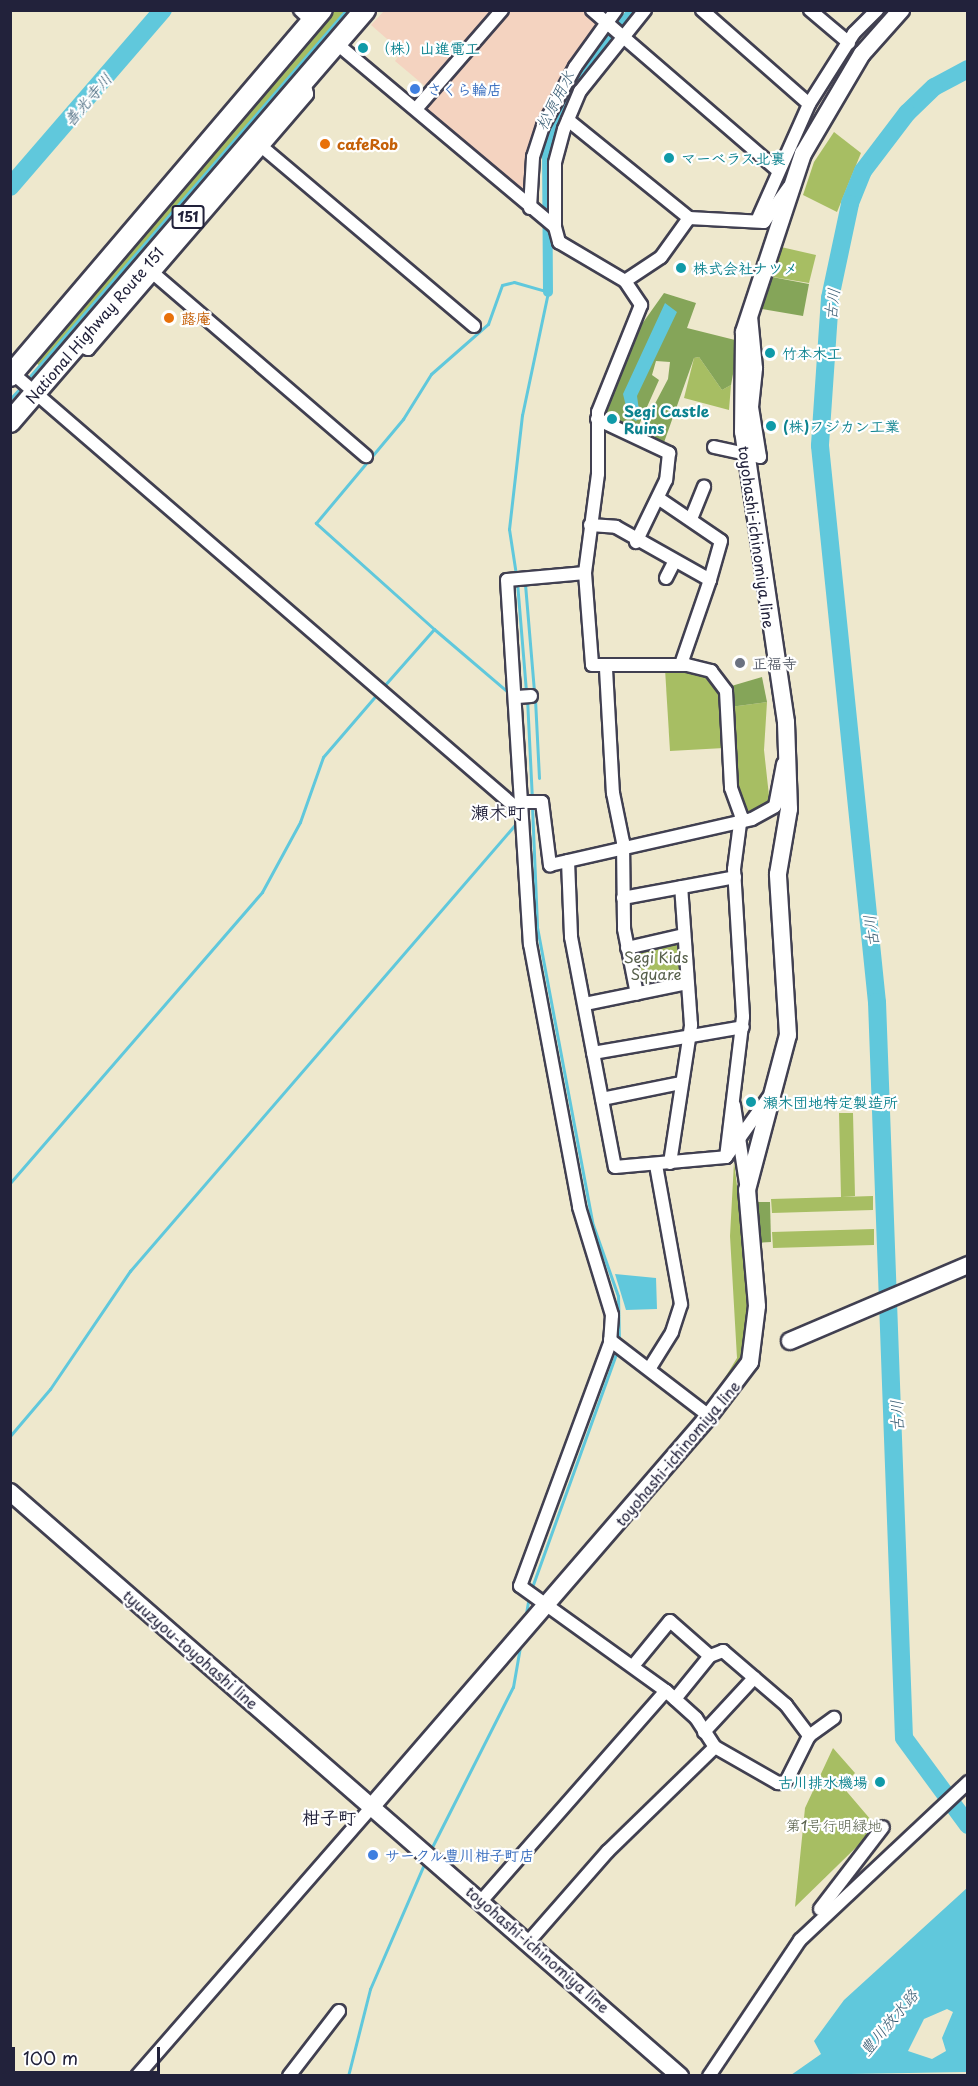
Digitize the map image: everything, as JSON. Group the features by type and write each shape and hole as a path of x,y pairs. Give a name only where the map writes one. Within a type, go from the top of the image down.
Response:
{"highway":[{"name":"National Highway Route 151","path":"10,422 34,391 365,10"},
{"name":"National Highway Route 151","path":"11,374 278,63 311,14"}],"main road":[{"name":"toyohashi-ichinomiya line","path":"680,2076 530,1940 373,1804 522,1634 541,1601 710,1416 746,1371 752,1354 757,1306 747,1190 771,1094 785,1055 790,1009 778,874 789,809 785,757 786,723 747,455 743,335 789,187 862,54 901,10"},
{"path":"790,1341 968,1265"},
{"name":"tyuuzyou-toyohashi line","path":"10,1492 373,1804"}],"street":[{"path":"416,109 502,10"},
{"path":"592,10 776,169"},
{"path":"533,211 533,158 543,126 616,10"},
{"path":"645,10 580,91 568,120 555,163 554,226 563,246 625,281 639,299 639,311 597,418 585,573 592,665 606,669 681,664 711,671 726,690 731,788 741,824 735,877 743,1027 726,1157"},
{"path":"702,10 809,104"},
{"path":"810,10 849,43"},
{"path":"757,221 776,169 809,104 849,43 877,10"},
{"path":"336,43 533,211 554,226"},
{"path":"75,344 88,349 307,94 304,81"},
{"path":"568,120 689,218 757,221 768,219 789,187"},
{"path":"261,146 474,327"},
{"path":"625,281 661,257 689,218"},
{"path":"153,273 366,456"},
{"path":"11,374 34,391 378,691 525,809"},
{"path":"597,418 669,453 658,498 636,542"},
{"path":"714,447 747,455"},
{"path":"691,519 704,487"},
{"path":"658,498 721,541 681,664"},
{"path":"590,525 616,527 636,542 710,580"},
{"path":"666,578 674,562"},
{"path":"585,573 507,580 522,696 530,944 585,1236 610,1305 615,1342 520,1586 670,1695 715,1747 778,1783 786,1782 810,1736 834,1718"},
{"path":"606,669 613,793 623,850 623,898 627,948 637,994"},
{"path":"525,809 542,804 546,866 741,824 776,806 785,757"},
{"path":"568,861 571,937 615,1167 726,1157 771,1094"},
{"path":"623,898 735,877"},
{"path":"670,1163 689,1033 681,887"},
{"path":"627,948 684,935"},
{"path":"585,1004 687,983"},
{"path":"593,1053 689,1033 743,1027"},
{"path":"602,1099 681,1083"},
{"path":"733,1098 747,1190"},
{"path":"651,1366 672,1332 681,1304 656,1165"},
{"path":"615,1342 651,1366 710,1416"},
{"path":"633,1666 670,1621 710,1656"},
{"path":"483,1899 670,1695 710,1656 723,1651 786,1705 810,1736"},
{"path":"704,1732 754,1678"},
{"path":"530,1940 608,1851 715,1747"},
{"path":"807,1932 968,1782"},
{"path":"137,2076 373,1804"},
{"path":"709,2076 807,1932 883,1827"},
{"path":"289,2076 339,2011"}],"shaded area":[{"path":"384,11 493,11 426,87 395,61 402,52 371,25"},
{"path":"510,11 586,11 599,26 565,68 541,112 526,168 528,193 523,195 427,113 427,107"}],"green space":[{"path":"333,11 357,11 43,369 32,359"},
{"path":"834,132 861,153 837,212 803,195 814,162"},
{"path":"781,247 816,255 809,283 773,277"},
{"path":"772,277 809,284 803,316 762,309"},
{"path":"664,293 696,303 687,328 739,341 731,385 722,390 699,357 694,358 662,448 638,436 668,379 670,362 656,361 652,375 659,380 635,434 602,413 637,331"},
{"path":"699,357 722,390 731,385 729,410 684,398 694,358"},
{"path":"683,668 709,674 722,690 724,748 670,751 665,669"},
{"path":"762,677 767,702 730,707 728,687"},
{"path":"767,702 764,750 770,805 749,816 735,791 730,707"},
{"name":"Segi Kids Square","path":"675,940 681,946 683,975 645,988 638,984 633,955 638,948"},
{"path":"839,1113 853,1113 855,1196 842,1197 873,1196 873,1210 772,1213 771,1199 841,1197"},
{"path":"734,1162 749,1281 747,1358 707,1407 737,1358 730,1236"},
{"path":"749,1202 770,1202 771,1242 754,1243"},
{"path":"874,1229 874,1245 773,1248 772,1232"},
{"name":"第1号行明緑地","path":"833,1748 855,1773 842,1786 877,1827 795,1907 805,1808"}],"water":[{"path":"665,303 677,312 637,396 640,417 636,421 628,415 623,394"},
{"path":"615,1274 656,1278 657,1309 626,1310"},
{"name":"豊川放水路","path":"967,1888 967,2072 791,2075 821,2054 814,2041 844,2000","holes":["947,2009 953,2012 942,2038 946,2051 932,2059 908,2051 924,2019"]}],"waterway":[{"name":"善光寺川","path":"10,187 163,10"},
{"path":"25,382 346,10"},
{"name":"松原用水","path":"548,292 547,146 575,86 633,10"},
{"name":"古川","path":"968,69 934,87 907,113 863,171 850,204 830,298 820,446 877,1002 904,1738 968,1825"},
{"path":"383,687 434,629 316,523 403,419 431,374 488,324 502,285 514,282 548,292 522,415 509,529 516,575"},
{"path":"10,399 21,387"},
{"path":"517,582 526,692"},
{"path":"525,584 534,692"},
{"path":"434,629 510,694"},
{"path":"10,1183 262,892 300,822 323,757 379,692"},
{"path":"527,698 532,800"},
{"path":"535,699 539,778"},
{"path":"532,806 537,927 593,1225 618,1296 619,1341"},
{"path":"10,1436 50,1389 130,1271 519,820"},
{"path":"531,1590 617,1351"},
{"path":"525,1619 529,1596"},
{"path":"430,1851 513,1687 520,1647"},
{"path":"348,2076 370,1989 425,1862"}],"place":[{"name":"（株）山進電工","path":"363,48"},
{"name":"さくら輪店","path":"415,89"},
{"name":"cafeRob","path":"325,144"},
{"name":"マーベラス北裏","path":"669,158"},
{"name":"株式会社ナツメ","path":"681,268"},
{"name":"蕗庵","path":"169,318"},
{"name":"竹本木工","path":"770,353"},
{"name":"Segi Castle Ruins","path":"612,419"},
{"name":"(株)フジカン工業","path":"771,426"},
{"name":"正福寺","path":"740,663"},
{"name":"瀬木団地特定製造所","path":"751,1102"},
{"name":"古川排水機場","path":"880,1782"},
{"name":"サークル豊川柑子町店","path":"373,1855"}],"district":[{"name":"瀬木町","path":"498,812"},
{"name":"柑子町","path":"329,1817"}]}
